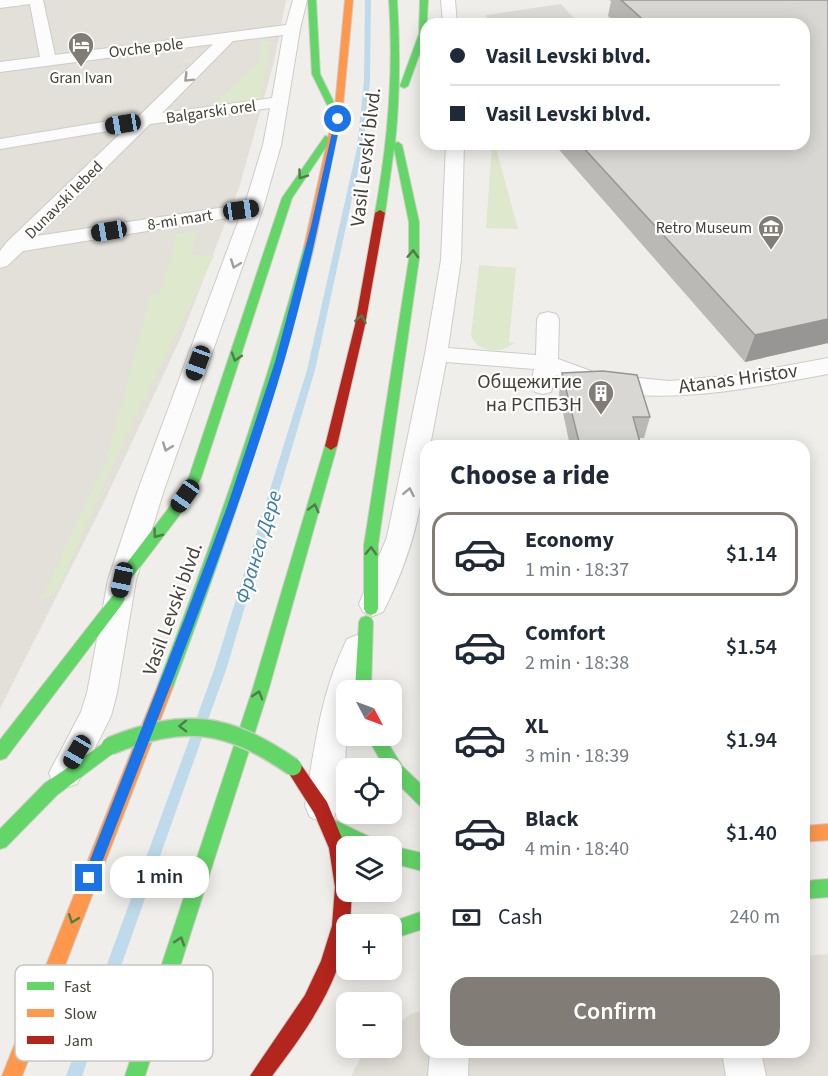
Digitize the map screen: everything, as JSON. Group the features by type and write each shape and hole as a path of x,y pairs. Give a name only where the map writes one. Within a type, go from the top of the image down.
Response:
{"main road":[{"path":"0,753 120,590 195,478 287,198 337,123 316,74 312,0"},
{"name":"Vasil Levski blvd.","path":"55,965 175,659 231,507 280,362 315,226 337,123 346,56 349,0"},
{"name":"Vasil Levski blvd.","path":"172,965 306,541 335,433 361,321 394,118 396,45 393,0"},
{"path":"423,18 424,0"},
{"path":"364,680 371,545 414,259 414,222 394,118 420,43"},
{"path":"0,842 38,800 60,781 110,746 131,735 159,727 213,726 258,740 293,767 326,816 341,857 346,889 334,949 314,1001 260,1076"},
{"path":"380,746 390,766 420,795"},
{"path":"326,816 355,836"},
{"path":"810,834 828,832"},
{"path":"402,857 420,862"},
{"path":"810,890 828,888"},
{"path":"402,927 420,921"},
{"path":"325,975 336,967"},
{"name":"Vasil Levski blvd.","path":"12,1076 18,1061"},
{"name":"Vasil Levski blvd.","path":"135,1076 140,1061"}],"street":[{"path":"0,4 30,0"},
{"path":"36,0 48,60"},
{"path":"60,781 95,716 102,693 120,590 151,490 253,208 272,145 292,29 300,0"},
{"path":"448,0 450,18"},
{"name":"Ovche pole","path":"0,67 292,29"},
{"name":"Dunavski lebed","path":"0,261 9,247 229,37"},
{"name":"Balgarski orel","path":"0,144 144,120 280,102"},
{"path":"326,816 332,729 338,701 400,537 436,354 451,260 455,150"},
{"name":"8-mi mart","path":"9,247 253,208"},
{"path":"543,386 547,363 548,319"},
{"name":"Atanas Hristov","path":"436,354 547,363 596,382 669,388 737,383 828,366"},
{"path":"448,1076 450,1058"},
{"path":"743,1058 746,1076"}],"shaded area":[{"path":"0,0 286,0 275,58 240,185 182,335 102,506 0,709"},
{"path":"561,4 574,18 487,18 486,15"},
{"path":"828,954 828,1076 351,1076 360,1058 402,1058 402,1020 412,1013 420,1011 420,1058 810,1058 810,956"}],"green space":[{"path":"262,41 270,41 261,97 212,105 258,64"},
{"path":"492,150 497,150 518,229 486,228"},
{"path":"198,230 190,255 214,256 108,475 58,590 40,601 106,460 151,294 161,293 176,234"},
{"path":"479,265 516,268 509,342 514,343 503,349 485,349 474,342 471,336"}],"building":[{"path":"621,0 828,0 828,319 755,335 585,150 810,150 810,18 641,18"},
{"name":"Общежитие на РСПБЗН","path":"603,371 637,375 650,417 633,417 639,440 579,440 562,373"}],"waterway":[{"name":"Франга Дере","path":"203,717 221,667 311,370 360,148 367,81 368,0"},
{"name":"Франга Дере","path":"114,965 197,735"},
{"name":"Франга Дере","path":"74,1076 79,1061"}],"traffic: fast":[{"path":"312,0 316,74 338,119"},
{"path":"380,213 394,107 393,0"},
{"path":"423,18 424,0"},
{"path":"404,86 420,42"},
{"path":"122,580 173,513 195,478 287,198 328,138"},
{"path":"371,609 371,545 414,259 414,222 398,145"},
{"path":"165,687 244,469 279,359 309,247"},
{"path":"171,965 261,688 331,446"},
{"path":"0,753 118,599"},
{"path":"363,680 366,622"},
{"path":"110,746 160,729 183,726 205,727 227,731 249,739 293,767"},
{"path":"0,841 51,789 110,746"},
{"path":"381,746 396,771 420,794"},
{"path":"330,826 350,836"},
{"path":"402,857 420,862"},
{"path":"810,890 828,888"},
{"path":"402,927 420,921"},
{"path":"135,1076 140,1061"}],"traffic: slow":[{"path":"309,247 339,106 349,0"},
{"path":"56,965 165,687"},
{"path":"810,834 828,832"},
{"path":"12,1076 18,1061"}],"traffic: jam":[{"path":"331,446 360,325 380,213"},
{"path":"260,1076 288,1039 312,1001 330,964 341,926 343,887 337,848 321,808 293,767"}],"place":[{"name":"Gran Ivan","path":"81,68"},
{"name":"Retro Museum","path":"771,251"},
{"name":"Общежитие на РСПБЗН","path":"601,416"}],"route":[{"path":"89,878 175,659 231,507 280,362 315,226 338,119"}]}
